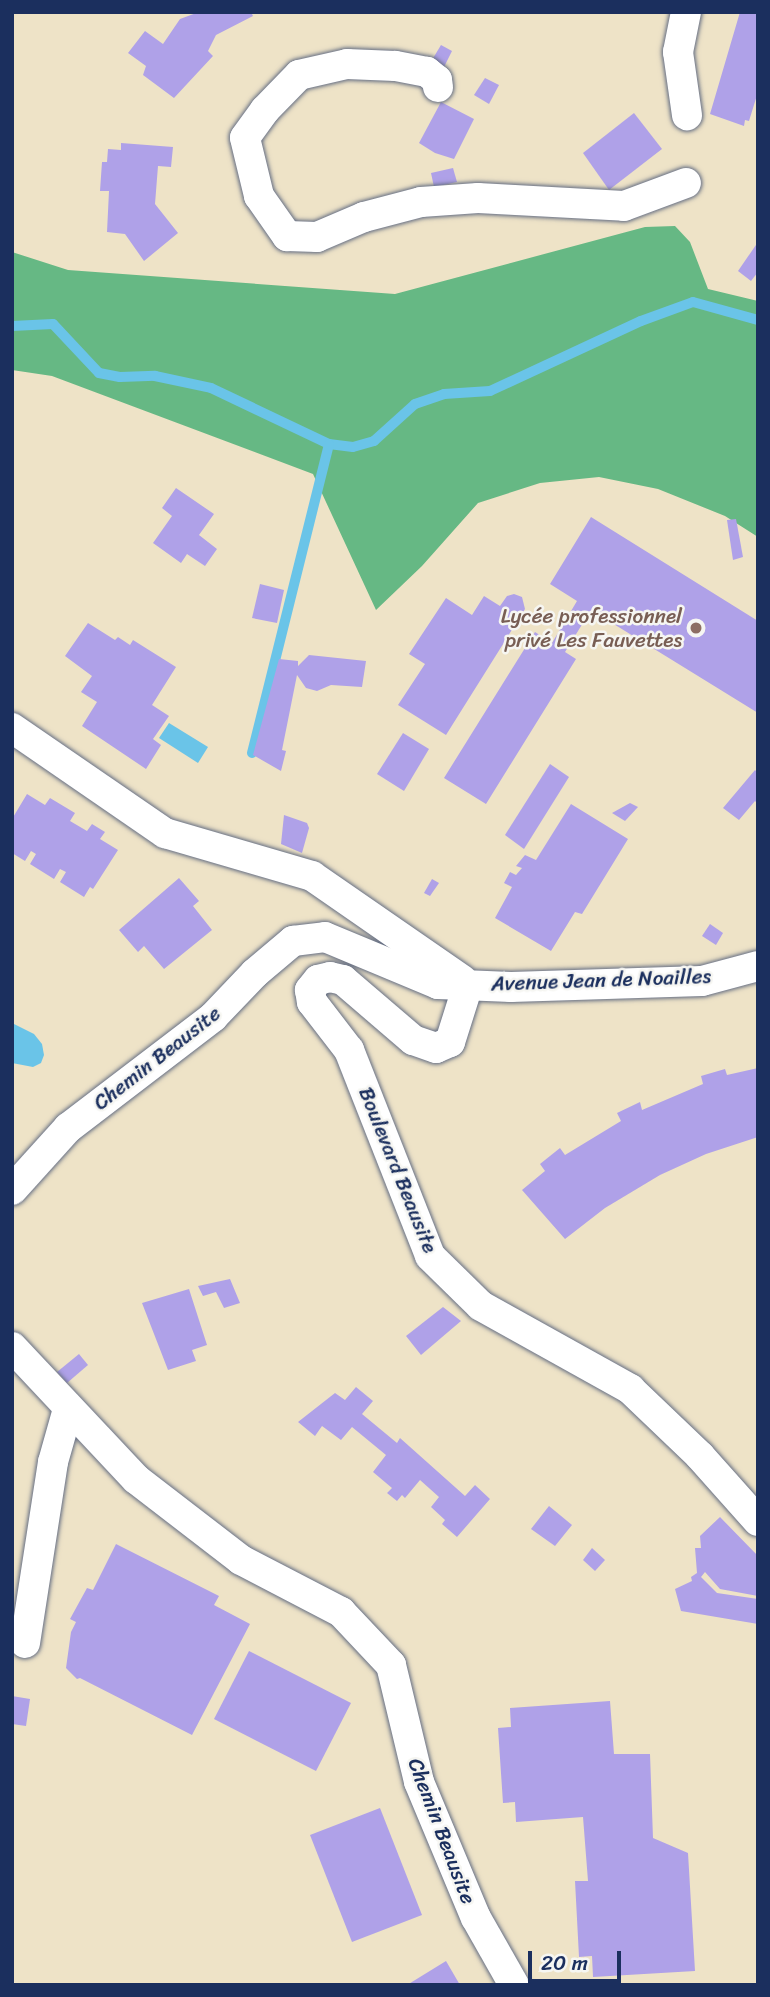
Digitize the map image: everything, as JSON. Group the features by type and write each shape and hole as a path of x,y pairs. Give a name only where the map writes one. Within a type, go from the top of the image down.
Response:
{"street":[{"path":"686,12 678,52 687,115"},
{"path":"438,87 437,79 427,72 395,66 348,64 299,75 265,110 245,138 259,196 287,236 317,237 363,217 421,202 478,198 624,206 686,183"},
{"name":"Avenue Jean de Noailles","path":"12,729 165,833 312,876 468,985 511,987 702,981 758,966"},
{"name":"Chemin Beausite","path":"12,1190 68,1128 214,1017 255,973 293,941 325,937 438,985 468,985"},
{"name":"Boulevard Beausite","path":"468,985 450,1042 436,1048 413,1040 343,980 330,977 317,980 310,990 312,1002 349,1050 430,1256 481,1306 630,1389 700,1456 758,1521"},
{"name":"Chemin Beausite","path":"12,1347 136,1479 175,1512 241,1560 341,1612 391,1665 419,1782 476,1918 514,1985"},
{"path":"24,1643 53,1462 68,1409"}],"green space":[{"path":"675,226 690,242 708,289 758,301 758,537 725,516 658,489 599,477 540,483 478,503 422,566 376,610 313,474 52,376 12,370 12,252 68,270 395,294 645,227"}],"water":[{"path":"169,723 208,747 198,763 159,738"},
{"path":"12,1023 34,1034 42,1044 44,1055 41,1063 33,1067 12,1063"}],"building":[{"path":"199,12 251,12 253,16 216,35 208,51 213,56 174,98 143,75 146,66 128,53 145,31 163,44 180,19"},
{"path":"740,12 758,12 758,92 749,121 745,120 744,126 710,114"},
{"path":"441,45 452,51 444,67 432,60"},
{"path":"485,78 499,85 489,104 474,95"},
{"path":"441,102 474,119 454,159 435,153 419,143"},
{"path":"634,113 662,149 609,190 583,153"},
{"path":"121,143 173,147 171,167 158,166 155,204 178,233 144,261 125,234 107,232 109,191 100,191 102,162 107,162 108,149 121,150"},
{"path":"453,168 457,182 434,187 431,173"},
{"path":"758,242 758,272 751,281 738,271"},
{"path":"176,488 214,514 199,535 217,549 205,566 187,554 181,563 153,543 172,516 162,508"},
{"path":"591,517 758,621 758,713 591,610 565,652 576,659 486,804 444,778 535,632 552,643 577,601 550,584"},
{"path":"736,519 743,557 733,560 727,520"},
{"path":"260,584 284,590 277,623 252,618"},
{"path":"514,594 522,597 525,609 446,735 398,705 425,664 409,654 446,598 472,615 484,596 500,606 507,596"},
{"path":"88,623 115,640 118,637 130,645 133,640 176,667 152,705 169,716 153,739 161,745 146,769 82,726 97,702 81,692 92,676 65,656"},
{"path":"309,655 366,661 362,687 331,685 317,691 306,688 297,675 282,750 286,751 281,771 253,755 279,659 298,661 298,666"},
{"path":"403,733 429,749 404,791 377,774"},
{"path":"550,764 569,777 524,849 505,835"},
{"path":"755,770 758,773 758,804 755,801 739,820 723,808"},
{"path":"27,794 45,805 50,798 75,813 70,821 87,831 92,824 105,832 100,839 118,850 93,889 90,887 84,897 60,882 66,872 60,869 54,879 30,864 36,854 31,851 25,861 12,853 12,819"},
{"path":"630,803 638,807 625,821 612,813"},
{"path":"571,804 628,839 582,914 575,912 551,951 495,918 512,887 504,883 510,872 516,875 522,868 516,866 525,855 536,860"},
{"path":"284,815 307,823 309,828 302,853 281,844"},
{"path":"179,878 199,901 193,906 212,930 164,969 144,946 138,952 119,930"},
{"path":"432,879 439,883 430,896 424,893"},
{"path":"710,924 723,933 716,945 702,936"},
{"path":"758,1068 758,1137 706,1154 660,1175 605,1208 565,1239 522,1190 545,1171 540,1164 560,1148 565,1155 621,1121 617,1113 640,1102 642,1110 703,1084 701,1076 725,1069 727,1075"},
{"path":"230,1279 240,1303 224,1308 216,1292 203,1296 198,1286"},
{"path":"189,1289 207,1345 192,1350 196,1361 168,1370 142,1303"},
{"path":"443,1307 461,1321 421,1355 406,1336"},
{"path":"79,1354 88,1365 67,1383 57,1372"},
{"path":"356,1387 373,1401 362,1414 397,1443 400,1438 465,1496 475,1485 490,1499 457,1537 442,1524 445,1520 431,1507 439,1497 420,1480 405,1498 402,1495 397,1501 387,1493 392,1488 373,1472 386,1455 352,1427 341,1440 322,1426 315,1436 298,1422 335,1393 345,1400"},
{"path":"549,1506 572,1525 555,1546 531,1529"},
{"path":"720,1517 758,1556 758,1596 720,1589 705,1572 701,1577 717,1593 758,1599 758,1624 681,1611 675,1589 692,1581 691,1577 697,1573 695,1548 701,1548 700,1536"},
{"path":"116,1544 219,1596 214,1605 250,1624 192,1735 80,1678 77,1679 66,1668 71,1632 76,1622 70,1619 87,1588 93,1590"},
{"path":"592,1548 605,1560 595,1571 583,1560"},
{"path":"249,1651 351,1703 316,1771 214,1719"},
{"path":"12,1696 30,1699 26,1726 12,1724"},
{"path":"610,1701 614,1754 650,1754 653,1838 688,1853 695,1971 593,1977 592,1956 579,1957 575,1881 588,1881 583,1817 516,1822 515,1802 503,1803 498,1728 511,1727 510,1708"},
{"path":"380,1808 422,1915 352,1942 310,1835"},
{"path":"446,1961 460,1985 407,1985"}],"waterway":[{"path":"12,326 53,324 99,373 120,377 155,376 211,388 329,444 353,447 374,441 415,404 444,394 490,391 641,321 693,302 758,320"},
{"path":"252,753 329,444"}],"place":[{"name":"Lycée professionnel privé Les Fauvettes","path":"696,628"}]}
